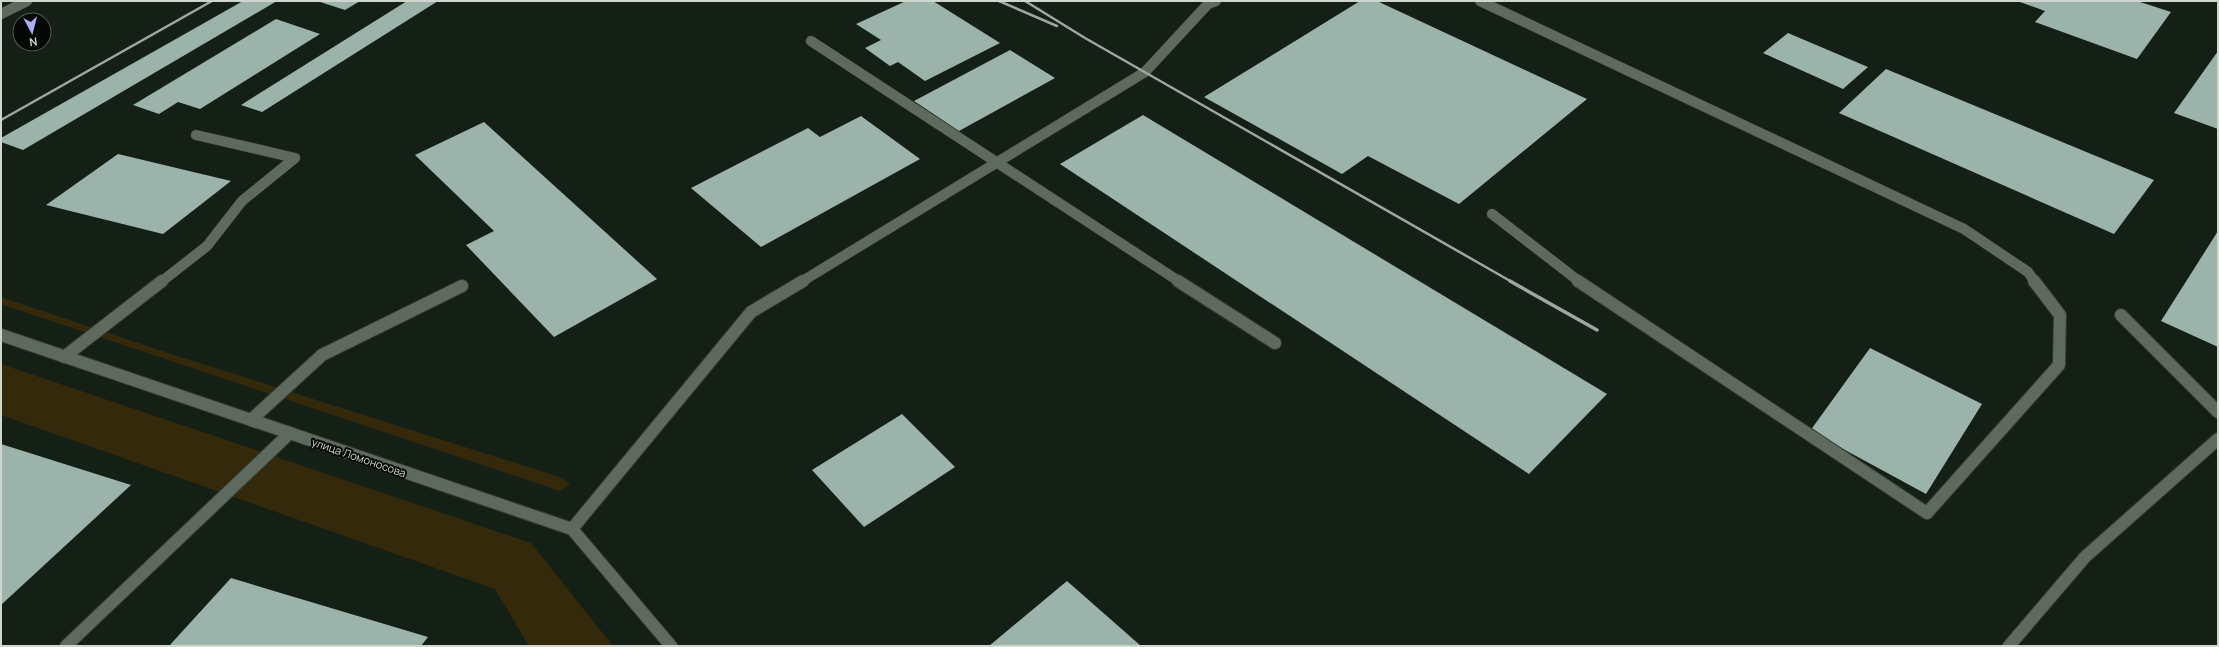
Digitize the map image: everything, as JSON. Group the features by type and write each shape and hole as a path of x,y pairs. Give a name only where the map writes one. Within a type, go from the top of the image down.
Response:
{"street":[{"path":"1,14 27,1"},
{"path":"671,646 572,529 751,312 1145,72 1208,4 1216,1"},
{"path":"1480,1 1964,229 2028,272 2060,315 2059,365 1927,513 1584,285 1492,214"},
{"path":"811,41 996,163 1275,343"},
{"path":"64,357 207,246 242,201 294,158 196,135"},
{"path":"1,335 251,420 322,356 462,286"},
{"path":"2121,315 2218,412"},
{"name":"улица Ломоносова","path":"251,420 572,529"},
{"path":"66,646 290,433"},
{"path":"2009,646 2085,557 2218,439"}],"shaded area":[{"path":"1,297 171,354 557,476 570,484 560,491 1,304"},
{"path":"1,364 531,543 613,646 529,646 495,589 1,415"}],"building":[{"path":"243,1 277,1 23,150 1,142 1,138"},
{"path":"317,1 360,1 345,10"},
{"path":"407,1 438,1 262,112 241,105"},
{"path":"906,1 933,1 1000,43 925,81 898,62 890,66 865,48 881,40 856,24"},
{"path":"1360,1 1377,1 1587,99 1459,204 1368,156 1342,174 1204,97"},
{"path":"2017,1 2137,1 2171,12 2137,59 2035,22 2045,11"},
{"path":"276,19 320,34 200,109 178,102 159,114 133,105"},
{"path":"1788,33 1868,67 1843,89 1763,53"},
{"path":"1010,50 1055,78 959,131 914,101"},
{"path":"2218,51 2218,129 2174,113"},
{"path":"1886,69 2154,180 2114,234 1839,113"},
{"path":"1143,115 1607,394 1529,474 1060,164"},
{"path":"861,116 920,159 761,247 691,188 808,128 820,137"},
{"path":"484,122 657,279 554,337 466,245 494,231 415,155"},
{"path":"118,154 231,181 163,234 46,205"},
{"path":"2218,231 2218,347 2161,321"},
{"path":"1870,348 1982,404 1926,494 1810,431"},
{"path":"902,414 955,467 864,527 812,470"},
{"path":"1,444 131,485 1,605"},
{"path":"231,578 428,637 421,646 169,646"},
{"path":"1067,581 1141,646 989,646"}],"railway":[{"path":"1,120 212,1"},
{"path":"999,1 1057,26"},
{"path":"1025,1 1085,38 1512,282"},
{"path":"1510,281 1597,330"}]}
